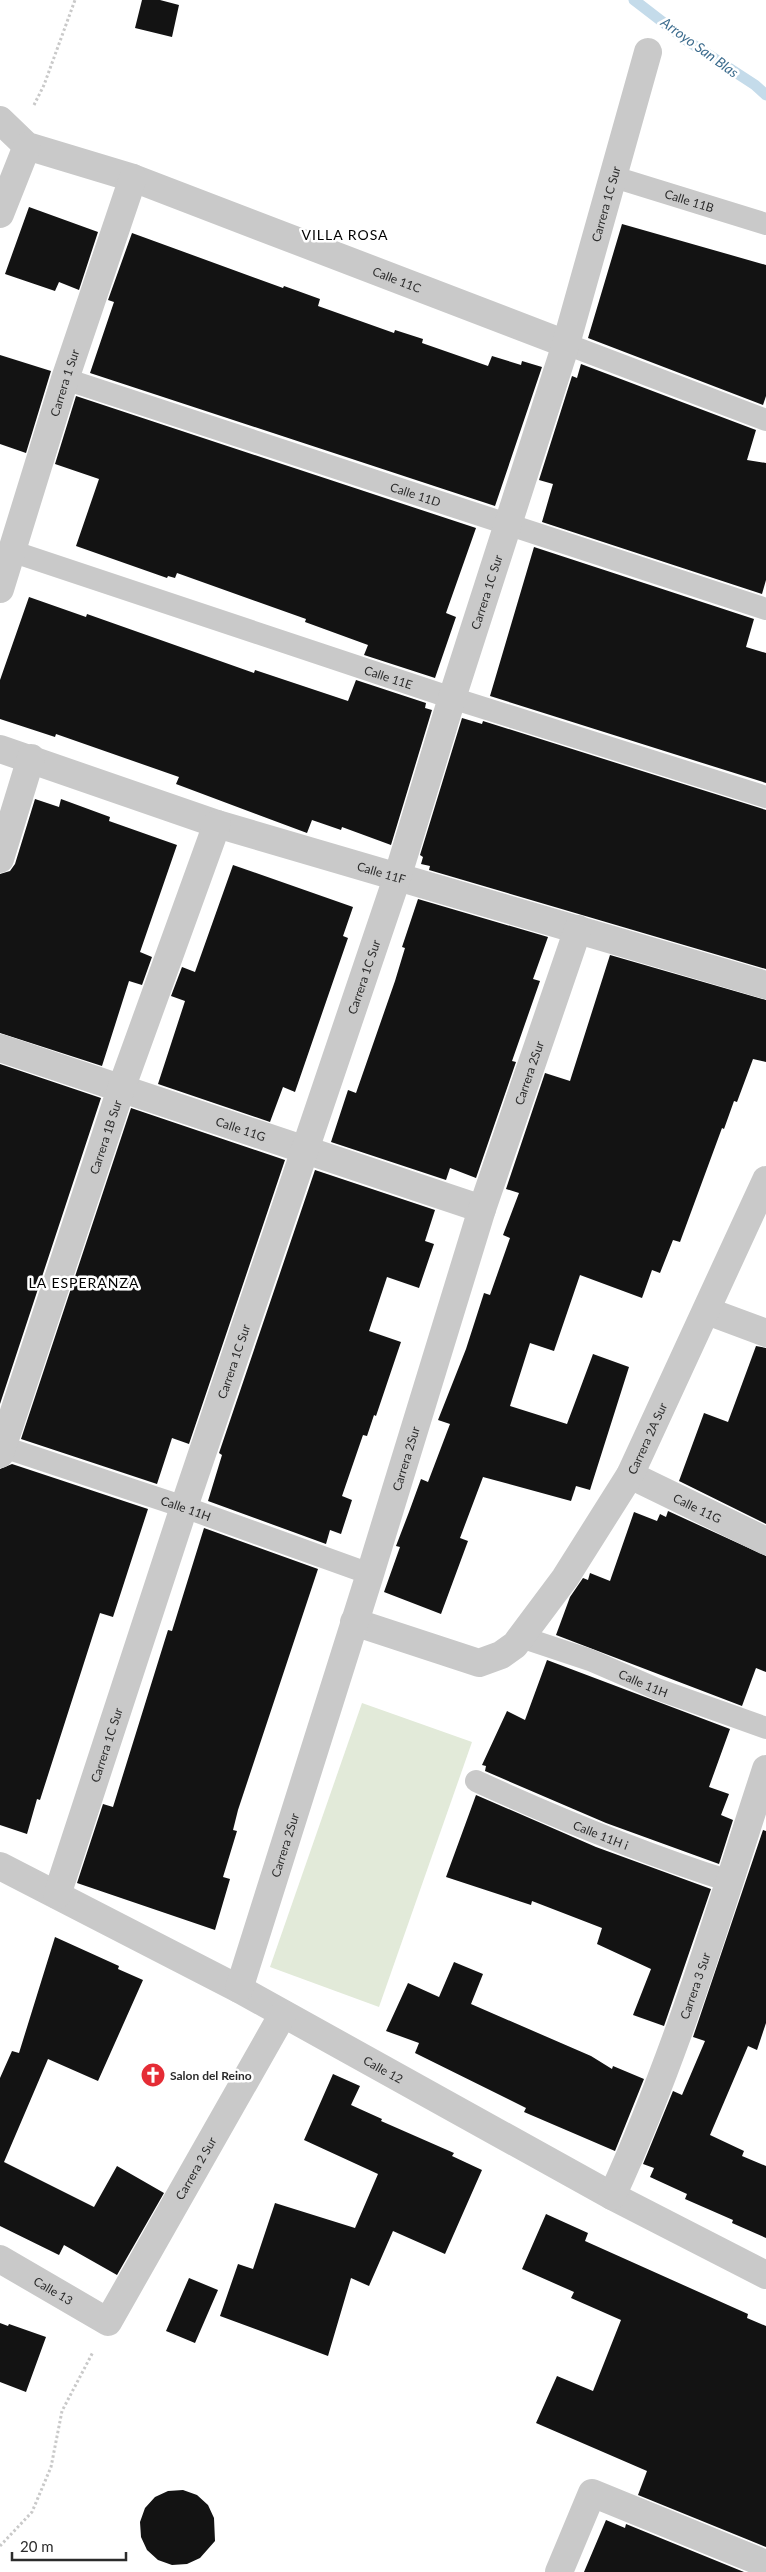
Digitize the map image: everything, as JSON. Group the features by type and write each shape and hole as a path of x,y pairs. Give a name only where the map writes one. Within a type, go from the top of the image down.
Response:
{"street":[{"name":"Carrera 1C Sur","path":"57,1895 184,1507 397,878 452,698 566,344 648,52"},
{"name":"Calle 11C","path":"15,134 566,344"},
{"path":"0,214 15,134"},
{"name":"Carrera 1 Sur","path":"0,589 65,379 133,178"},
{"name":"Calle 11F","path":"0,749 31,758 217,824 766,985"},
{"path":"0,859 31,758"},
{"name":"Carrera 1B Sur","path":"1,1449 121,1089 217,824"},
{"name":"Carrera 2Sur","path":"239,1989 370,1574 482,1209 578,929"},
{"name":"Calle 11G","path":"0,1048 482,1209"},
{"name":"Carrera 2A Sur","path":"354,1622 479,1663 501,1655 515,1645 565,1578 630,1475 766,1180"},
{"path":"707,1311 766,1333"},
{"name":"Calle 11G","path":"630,1475 766,1541"},
{"name":"Carrera 3 Sur","path":"612,2196 642,2130 682,2022 766,1769"},
{"name":"Calle 12","path":"0,1866 239,1989 612,2196 766,2275"},
{"name":"Carrera 2 Sur","path":"108,2322 283,2014"},
{"name":"Calle 13","path":"0,2259 108,2322"},
{"path":"558,2572 592,2493 766,2564 762,2572"}],"lane":[{"name":"Calle 11B","path":"614,177 766,224"},
{"name":"Calle 11C","path":"566,344 766,420"},
{"name":"Calle 11D","path":"65,379 766,610"},
{"name":"Calle 11E","path":"11,551 452,698 766,797"},
{"name":"Calle 11H","path":"1,1449 184,1507 370,1574"},
{"name":"Calle 11H","path":"521,1637 590,1660 657,1689 766,1728"},
{"name":"Calle 11H i","path":"476,1782 562,1820 655,1857 729,1881"}],"path":[{"path":"15,134 44,85 75,0"},
{"path":"0,2546 32,2512 51,2467 62,2411 108,2322"}],"green space":[{"path":"362,1703 472,1742 379,2007 270,1967"}],"building":[{"path":"142,0 160,0 179,5 172,37 135,28"},
{"path":"29,207 98,232 79,290 59,282 55,291 5,274"},
{"path":"622,224 766,265 766,396 763,405 588,338"},
{"path":"132,233 283,288 284,286 320,299 318,306 394,333 395,330 423,339 422,343 488,366 492,356 521,365 522,361 542,367 495,506 90,373 114,302 108,300"},
{"path":"0,355 51,371 26,453 0,444"},
{"path":"581,364 756,430 747,460 766,463 766,580 762,594 542,522 553,484 539,480 572,376 577,378"},
{"path":"76,396 476,528 446,613 456,617 435,678 364,655 368,645 305,622 306,619 177,573 175,578 168,576 167,578 76,546 99,479 55,464"},
{"path":"534,547 754,619 746,647 766,653 766,783 490,696"},
{"path":"29,597 86,617 87,614 254,673 255,670 348,701 356,680 426,703 425,708 432,710 391,845 342,827 341,830 312,820 307,833 176,784 179,777 56,734 55,737 0,719 0,680"},
{"path":"462,718 482,724 483,721 766,810 766,969 429,870 430,866 421,864 423,857 420,855"},
{"path":"35,799 59,807 61,799 110,817 109,821 177,845 140,952 152,957 142,985 129,981 102,1066 0,1033 0,874 10,871 15,864"},
{"path":"233,865 353,907 343,936 348,938 295,1092 283,1087 270,1122 158,1084 185,1001 171,996 182,967 195,972"},
{"path":"418,899 548,937 533,979 540,981 512,1061 516,1062 476,1178 450,1168 446,1180 331,1142 348,1090 356,1093 395,981 405,948 402,947"},
{"path":"610,955 766,1000 766,1062 753,1059 737,1102 734,1101 724,1129 722,1128 680,1242 673,1240 660,1273 652,1270 642,1298 580,1275 554,1351 530,1343 510,1406 567,1424 593,1354 629,1367 590,1490 576,1486 571,1501 483,1477 460,1538 468,1541 441,1614 384,1592 400,1547 396,1546 421,1479 428,1482 450,1424 438,1420 466,1349 484,1293 490,1295 510,1238 503,1235 519,1193 506,1189 545,1073 570,1081"},
{"path":"0,1064 101,1098 0,1404"},
{"path":"131,1108 285,1160 189,1444 172,1438 157,1484 21,1439"},
{"path":"315,1170 435,1210 425,1241 434,1244 419,1288 387,1277 369,1331 401,1342 376,1416 374,1415 367,1436 363,1435 342,1496 352,1500 341,1534 330,1530 326,1544 208,1501 222,1455 219,1453"},
{"path":"756,1346 766,1348 766,1524 679,1481 704,1413 728,1422"},
{"path":"12,1464 148,1509 113,1617 100,1613 40,1800 37,1799 27,1834 0,1825 0,1469"},
{"path":"668,1511 766,1556 766,1672 756,1668 742,1706 556,1635 570,1597 583,1578 588,1580 590,1573 610,1581 634,1512 657,1521 660,1514 666,1517"},
{"path":"204,1528 318,1569 238,1810 233,1830 237,1831 223,1877 230,1879 215,1930 77,1883 103,1804 113,1807 168,1630 172,1631"},
{"path":"547,1660 730,1729 709,1787 729,1794 721,1815 733,1820 719,1864 606,1823 485,1771 486,1766 482,1765 507,1711 525,1720"},
{"path":"476,1795 596,1847 711,1889 664,2026 633,2015 651,1969 597,1944 602,1928 532,1901 531,1905 446,1877"},
{"path":"763,1830 766,1831 766,2023 757,2050 748,2046 710,2135 744,2151 742,2156 766,2166 766,2238 732,2223 733,2220 685,2199 687,2194 650,2177 654,2168 643,2164 673,2091 682,2095 705,2041 693,2037"},
{"path":"55,1937 119,1966 118,1969 143,1980 98,2081 48,2059 4,2162 94,2207 117,2166 164,2193 117,2275 64,2245 59,2255 0,2226 0,2078 12,2051 19,2053"},
{"path":"454,1962 483,1974 471,2004 591,2056 612,2069 613,2066 644,2079 615,2151 524,2112 526,2108 415,2053 419,2043 386,2031 408,1983 439,1997"},
{"path":"333,2074 360,2086 351,2105 382,2119 381,2121 454,2153 452,2156 482,2170 445,2254 393,2231 369,2286 351,2278 328,2356 220,2316 238,2264 253,2269 275,2203 355,2228 378,2174 304,2140"},
{"path":"546,2214 588,2233 585,2241 748,2314 747,2318 766,2326 766,2547 638,2495 647,2471 536,2423 557,2376 593,2391 621,2320 571,2298 574,2292 522,2269"},
{"path":"189,2278 218,2290 195,2343 166,2331"},
{"path":"0,2323 8,2326 9,2324 46,2337 26,2392 0,2382"},
{"path":"183,2490 197,2495 208,2505 214,2518 215,2541 200,2558 187,2564 172,2565 158,2560 147,2550 141,2537 140,2522 145,2508 155,2497 168,2491"},
{"path":"606,2520 625,2528 626,2524 744,2572 584,2572"}],"waterway":[{"name":"Arroyo San Blas","path":"634,0 686,40 755,85 766,95"}],"place":[{"name":"Salon del Reino","path":"153,2075"}],"district":[{"name":"VILLA ROSA","path":"345,234"},
{"name":"LA ESPERANZA","path":"84,1282"}]}
